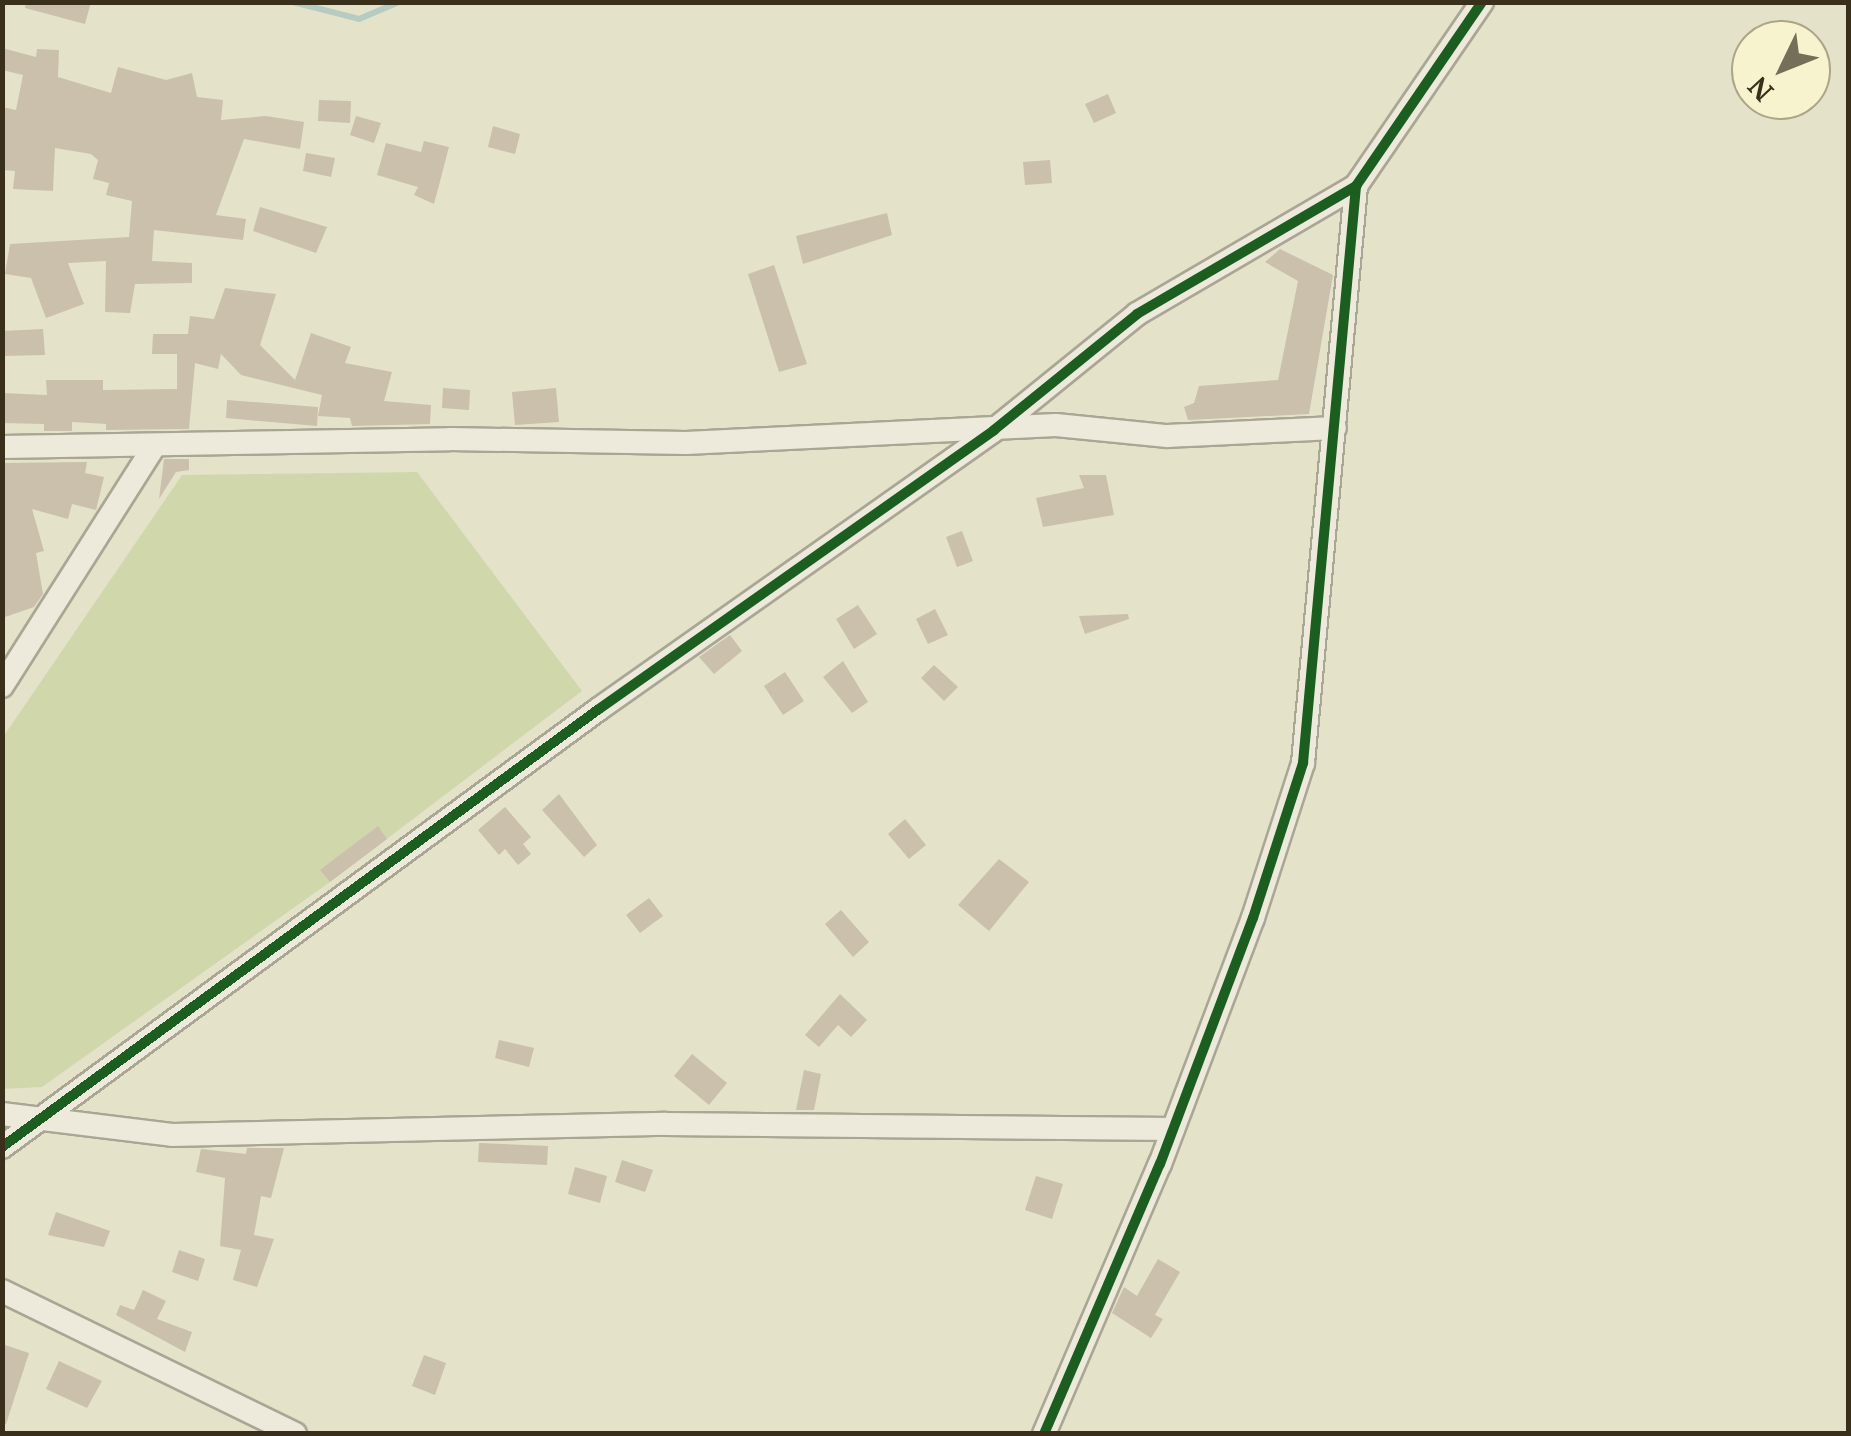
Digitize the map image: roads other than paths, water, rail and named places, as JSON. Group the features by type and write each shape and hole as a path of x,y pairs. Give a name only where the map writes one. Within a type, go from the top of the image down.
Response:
{"street":[{"path":"2,1147 599,708 994,430 1136,314 1356,186 1482,2"},
{"path":"1044,1434 1173,1129 1254,918 1303,763 1356,186"},
{"path":"2,446 450,439 686,444 1080,425 1167,436 1335,428"},
{"path":"2,686 155,445"},
{"path":"2,1114 206,1136 590,1125 900,1131 1032,1123 1173,1129"},
{"path":"2,1292 296,1434"}],"waterway":[{"path":"293,2 359,19 399,2"}]}
